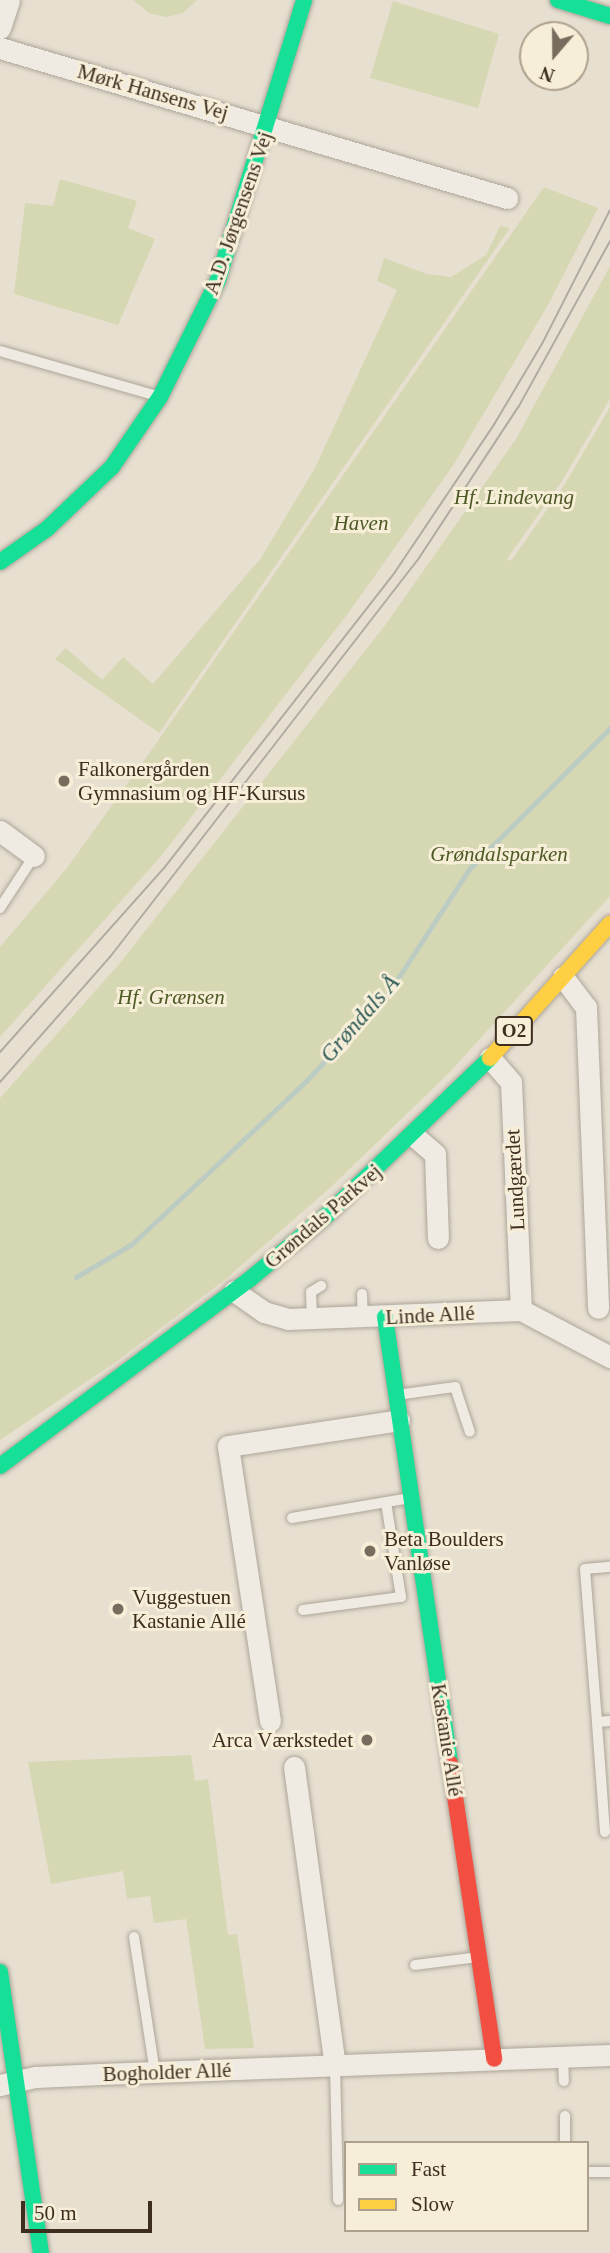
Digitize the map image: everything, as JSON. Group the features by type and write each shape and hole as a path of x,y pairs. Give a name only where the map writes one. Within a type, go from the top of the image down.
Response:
{"street":[{"path":"0,28 9,0"},
{"name":"A.D. Jørgensens Vej","path":"0,562 48,528 112,467 160,397 218,280 268,125 304,0"},
{"path":"558,0 610,16"},
{"name":"Mørk Hansens Vej","path":"0,48 268,125 507,198"},
{"path":"0,831 34,856"},
{"name":"Grøndals Parkvej","path":"0,1466 234,1291 327,1215 490,1058 610,924"},
{"path":"563,977 586,1007 604,1308 579,1338"},
{"name":"Lundgærdet","path":"490,1058 511,1082 521,1310"},
{"path":"413,1135 435,1154 438,1238"},
{"name":"Linde Allé","path":"234,1291 264,1312 288,1320 521,1310 579,1338 610,1357"},
{"name":"Kastanie Allé","path":"385,1317 494,2059"},
{"path":"270,1721 228,1446 399,1420"},
{"path":"294,1767 335,2065"},
{"path":"0,1972 8,2084 41,2253"},
{"name":"Bogholder Allé","path":"8,2084 36,2077 610,2054"}],"lane":[{"path":"0,351 160,397"},
{"path":"0,908 34,856"},
{"path":"312,1319 311,1292 321,1286"},
{"path":"362,1294 363,1318"},
{"path":"396,1395 455,1387 470,1432"},
{"path":"292,1518 411,1499"},
{"path":"303,1610 401,1597 386,1502"},
{"path":"606,1832 584,1569 610,1567"},
{"path":"597,1722 610,1721"},
{"path":"134,1937 155,2073"},
{"path":"415,1965 479,1957"},
{"path":"563,2056 564,2081"},
{"path":"335,2065 338,2200"},
{"path":"565,2116 565,2141"},
{"path":"589,2172 610,2172"}],"green space":[{"path":"133,0 197,0 183,13 166,17 149,13"},
{"path":"393,1 499,34 478,108 370,78"},
{"path":"60,179 137,201 128,228 155,239 118,325 14,294 25,203 53,206"},
{"name":"Haven","path":"544,187 598,208 548,305 452,467 349,612 162,855 0,1037 0,947 67,868 148,755"},
{"path":"500,226 510,228 159,733 55,659 66,648 102,680 123,657 153,684 261,558 315,468 397,290 377,281 384,258 427,274 451,277 486,255"},
{"path":"610,266 610,399 562,481 507,559 511,561 565,484 610,407 610,896 447,1075 332,1186 227,1278 117,1361 0,1440 0,1098 120,963 386,624 516,439"},
{"path":"191,1755 195,1781 208,1779 228,1935 237,1934 254,2048 205,2049 186,1919 154,1923 150,1896 127,1899 123,1871 51,1884 28,1762"}],"waterway":[{"name":"Grøndals Å","path":"76,1277 132,1244 306,1081 387,995 469,869 610,728"}],"tram line":[{"path":"0,1052 164,868 395,572 495,423 543,342 610,210"},
{"path":"0,1082 110,957 419,558 519,406 610,241"}],"traffic: fast":[{"path":"0,562 48,528 112,467 160,397 218,280 304,0"},
{"path":"558,0 610,16"},
{"path":"0,1466 250,1279 327,1215 490,1058"},
{"path":"385,1317 450,1763"},
{"path":"0,1972 41,2253"}],"traffic: slow":[{"path":"490,1058 610,924"}],"traffic: jam":[{"path":"450,1763 494,2059"}],"place":[{"name":"Falkonergården Gymnasium og HF-Kursus","path":"64,781"},
{"name":"Beta Boulders Vanløse","path":"370,1551"},
{"name":"Vuggestuen Kastanie Allé","path":"118,1609"},
{"name":"Arca Værkstedet","path":"367,1740"}],"park label":[{"name":"Hf. Lindevang","path":"514,497"},
{"name":"Grøndalsparken","path":"499,854"},
{"name":"Hf. Grænsen","path":"171,997"}]}
